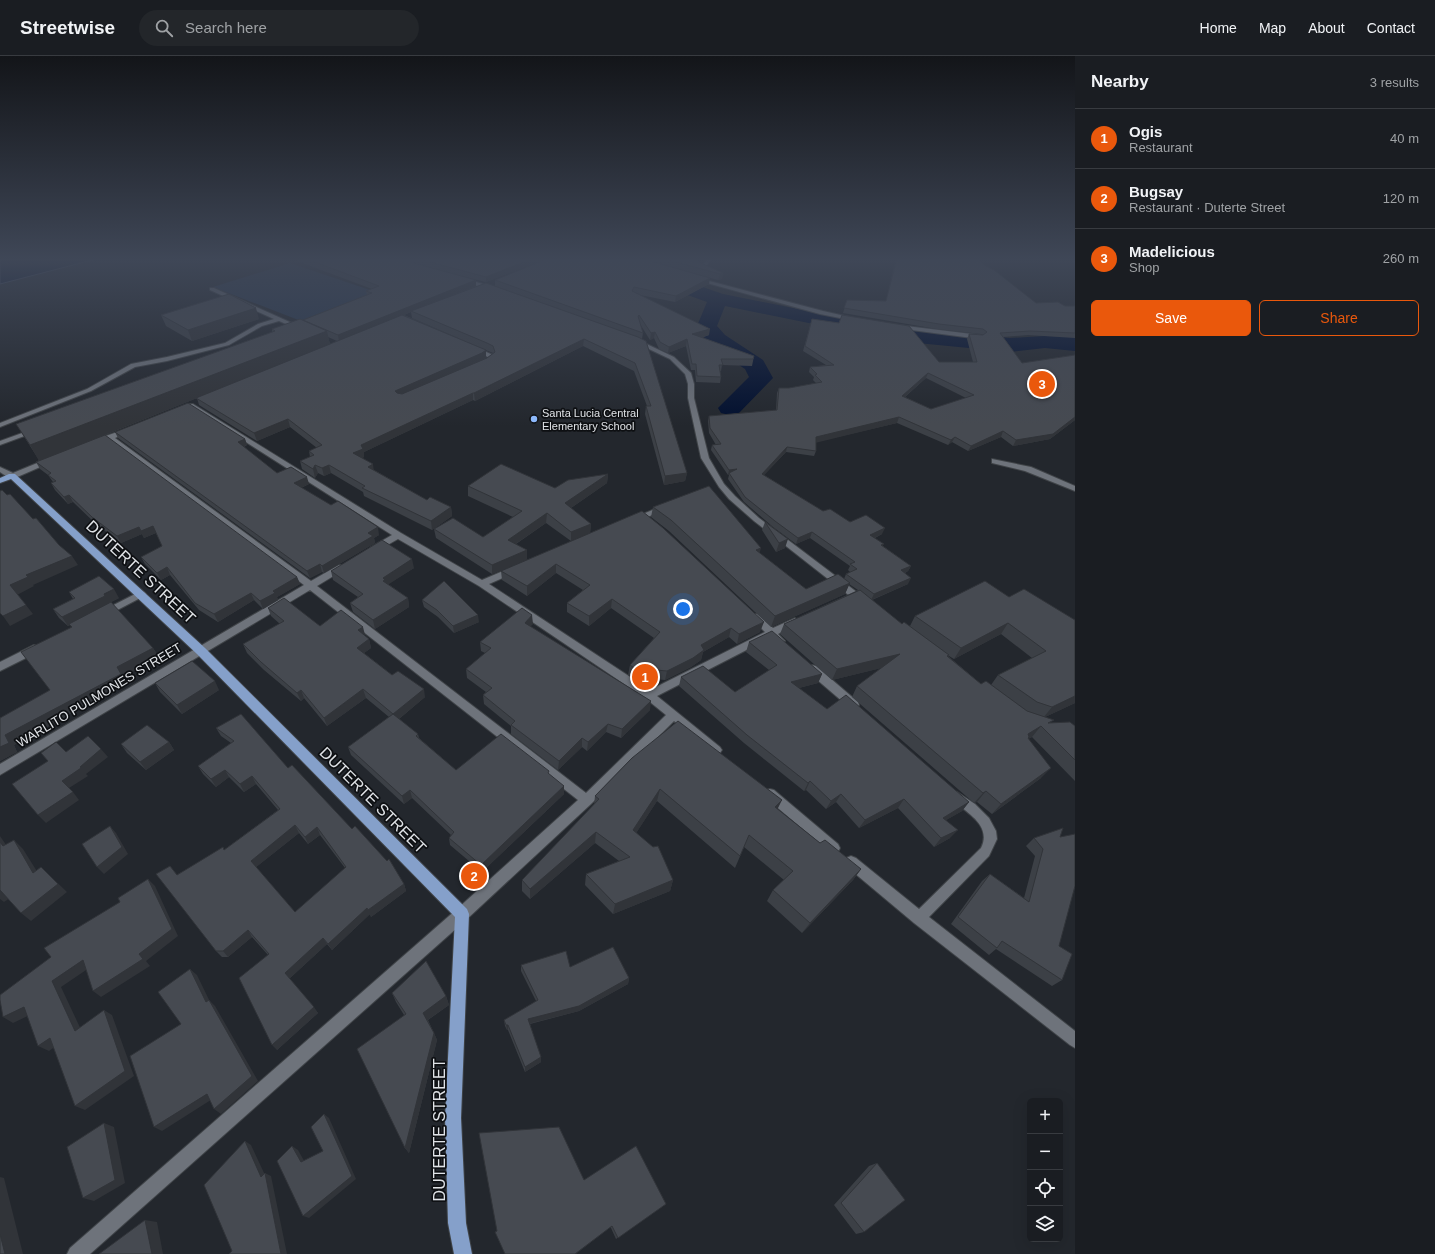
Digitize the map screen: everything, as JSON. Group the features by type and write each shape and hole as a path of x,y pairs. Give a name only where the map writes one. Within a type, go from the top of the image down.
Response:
{"main road":[{"name":"DUTERTE STREET","path":"6,478 141,594 201,651 462,914 453,1118 457,1223 463,1254"}],"street":[{"path":"268,314 302,329 295,332"},
{"path":"827,314 857,320"},
{"path":"0,425 89,390 133,365 167,359 227,344 260,325 279,319"},
{"path":"894,326 980,337"},
{"path":"626,337 665,354 677,362 688,373 691,384 691,398 705,458 719,488 754,518 868,604"},
{"path":"464,344 491,356 490,360 476,367"},
{"path":"191,405 398,535 482,584 649,696 722,756"},
{"path":"88,446 137,426"},
{"path":"0,443 44,427"},
{"path":"110,437 311,586 587,800"},
{"path":"0,469 6,478 54,460"},
{"path":"995,461 1028,469 1075,489"},
{"path":"627,523 671,506"},
{"path":"642,516 654,526"},
{"path":"364,555 398,535"},
{"name":"WARLITO PULMONES STREET","path":"0,770 351,562"},
{"path":"482,584 518,568"},
{"path":"92,620 141,594"},
{"path":"841,601 855,595"},
{"path":"747,610 770,633 788,648"},
{"path":"649,696 806,616"},
{"path":"0,667 42,645"},
{"path":"805,663 863,713"},
{"path":"76,1254 462,914 587,800 673,715"},
{"path":"759,786 918,918 1075,1040"},
{"path":"918,918 985,852 991,841 990,831 983,820 948,789"}],"shaded area":[{"path":"283,314 327,314 306,323"}],"building":[{"path":"165,314 238,314 188,330 161,315"},
{"path":"319,314 391,314 338,335 303,320"},
{"path":"418,314 573,314 646,341 687,473 665,476 646,406 651,406 635,363 584,339 474,393 361,445 363,449 353,453 373,464 368,467 427,500 430,497 451,507 431,521 362,488 365,486 329,465 322,468 315,465 313,469 300,461 314,455 309,451 322,445 288,419 254,433 196,398 402,315 486,350 395,391 397,393 402,394 487,358 495,352 493,346"},
{"path":"590,314 679,314 710,329 692,334 754,356 753,359 721,359 723,365 719,365 721,377 697,376 696,364 692,364 687,339 669,347 660,342 655,332 651,333 639,315 643,333"},
{"path":"879,314 1075,314 1075,333 1030,331 1000,333 1022,363 1075,355 1075,417 1053,434 1016,440 1003,431 971,446 955,437 951,440 899,417 816,437 816,451 787,447 762,474 823,511 830,509 850,522 866,515 885,528 870,535 884,544 881,545 911,566 901,570 911,578 874,594 846,574 857,569 850,564 855,562 812,532 798,538 745,497 729,473 737,469 729,470 712,445 721,444 710,428 709,416 777,410 779,388 789,388 822,382 810,367 834,365 805,346 812,319 839,323 842,315 909,326 939,362 977,362 969,334 983,335 987,332 983,329 939,324","holes":["928,373 974,395 931,409 902,396"]},
{"path":"300,319 327,331 30,445 16,424 275,331 272,329"},
{"path":"188,403 245,439 238,442 277,473 291,467 307,477 294,483 331,505 338,501 378,527 368,533 373,536 322,566 320,564 307,571 115,432"},
{"path":"105,435 297,577 273,591 275,593 260,601 251,593 214,614 195,603 167,567 157,573 141,557 162,546 153,526 141,531 139,527 117,536 92,517 69,495 64,497 51,483 56,481 48,475 51,473 36,462"},
{"path":"501,464 555,488 568,480 608,474 565,503 591,524 571,532 547,513 508,540 527,550 492,565 434,529 453,518 483,537 522,511 468,486"},
{"path":"709,486 761,548 756,550 806,589 838,574 850,583 775,616 671,520 653,507"},
{"path":"2,490 7,495 10,494 33,519 36,518 59,545 72,556 26,575 28,577 10,585 26,605 3,616 0,613 0,491"},
{"path":"642,511 663,528 764,622 739,634 731,628 701,645 704,650 693,658 667,671 634,668 630,665 660,632 612,599 589,616 567,603 590,585 556,564 527,586 501,571"},
{"path":"765,522 788,539 779,543"},
{"path":"382,540 412,559 383,578 385,580 383,581 408,598 373,620 350,603 363,594 331,571"},
{"path":"99,576 114,589 104,594 105,596 62,617 53,609 75,598 69,592"},
{"path":"444,581 478,615 453,626 437,610 422,600"},
{"path":"985,581 1009,597 1024,589 1075,620 1075,696 1052,707 1037,702 998,675 1046,651 1008,623 961,648 915,616"},
{"path":"860,590 902,624 904,622 949,655 947,656 981,684 986,681 1027,711 1054,720 1048,723 1070,722 1075,726 1075,760 1041,726 1028,734 1028,738 1051,768 1001,804 986,791 983,793 857,686 900,654 837,669 784,624"},
{"path":"284,598 320,626 341,610 363,627 358,630 369,639 357,648 392,675 398,671 424,689 393,714 363,689 324,718 301,690 297,693 261,662 243,644 284,621 268,608"},
{"path":"111,602 153,648 117,667 121,674 5,735 9,743 0,747 0,718 50,690 21,652 72,627 69,624"},
{"path":"522,608 532,615 525,623 651,701 622,729 608,724 588,742 582,738 559,761 511,725 515,721 483,695 492,688 466,669 491,648 480,642"},
{"path":"772,631 822,674 791,682 827,709 846,695 969,802 943,818 958,830 941,838 904,799 865,820 841,794 831,801 810,781 808,783 747,735 681,677 703,666 735,692 777,665 749,642"},
{"path":"192,661 215,681 177,705 155,683"},
{"path":"241,714 288,768 292,765 352,829 355,826 387,861 389,859 404,884 368,910 367,908 328,944 323,938 285,973 314,1007 272,1045 239,978 269,954 248,930 223,951 216,951 156,874 170,866 177,875 223,847 224,850 280,809 252,776 240,784 225,770 211,779 198,766 234,741 216,728","holes":["295,825 305,837 317,827 346,867 295,912 251,861"]},
{"path":"393,714 418,734 416,736 456,770 501,734 549,771 548,773 564,786 481,865 449,838 454,832 410,790 402,796 348,747"},
{"path":"678,721 782,800 775,807 820,843 825,840 861,869 810,923 773,890 793,871 749,835 740,856 660,789 633,830 653,847 658,846 673,880 615,904 586,874 630,857 596,832 530,889 522,880 599,799 595,796 632,758"},
{"path":"147,725 169,742 140,762 121,744"},
{"path":"88,736 101,749 80,767 81,768 62,781 73,792 38,815 12,784 48,761 41,753 56,742 66,752"},
{"path":"110,826 122,847 97,867 82,844"},
{"path":"1063,828 1060,837 1075,834 1075,886 1059,946 1072,954 1062,980 1002,941 997,948 958,917 990,874 1029,902 1043,849 1034,838"},
{"path":"14,840 33,873 41,867 58,884 21,913 0,890 0,842 3,846"},
{"path":"148,879 172,929 139,954 143,959 93,991 83,960 52,981 75,1031 104,1010 125,1071 75,1106 50,1038 38,1046 24,1007 3,1017 0,995 51,957 44,948 120,902 118,898"},
{"path":"613,947 629,978 579,1006 528,1019 541,1057 525,1067 508,1025 506,1025 504,1020 538,1000 521,965 566,951 570,967"},
{"path":"426,961 446,996 423,1013 434,1033 405,1148 357,1049 406,1014 392,993"},
{"path":"190,969 206,1002 209,1000 252,1076 214,1109 207,1094 154,1127 130,1056 181,1024 158,992"},
{"path":"324,1114 352,1176 303,1216 277,1161 292,1146 301,1162 323,1151 311,1127"},
{"path":"104,1123 115,1180 83,1198 67,1147"},
{"path":"559,1127 584,1180 636,1146 666,1204 618,1238 612,1226 575,1254 505,1254 495,1232 497,1231 479,1133"},
{"path":"245,1141 261,1177 265,1173 281,1254 229,1254 232,1251 204,1185"},
{"path":"877,1163 905,1200 864,1232 841,1203"},
{"path":"145,1220 152,1254 99,1254"},
{"path":"0,1234 5,1254 0,1254"}],"waterway":[{"path":"712,314 707,326 717,340 755,365 761,378 730,408"},
{"path":"792,314 897,335 1010,345 1045,342 1075,344"}],"place":[{"name":"Madelicious","path":"1042,384"},
{"name":"Santa Lucia Central Elementary School","path":"534,419"},
{"name":"Ogis","path":"645,677"},
{"name":"Bugsay","path":"474,876"}]}
